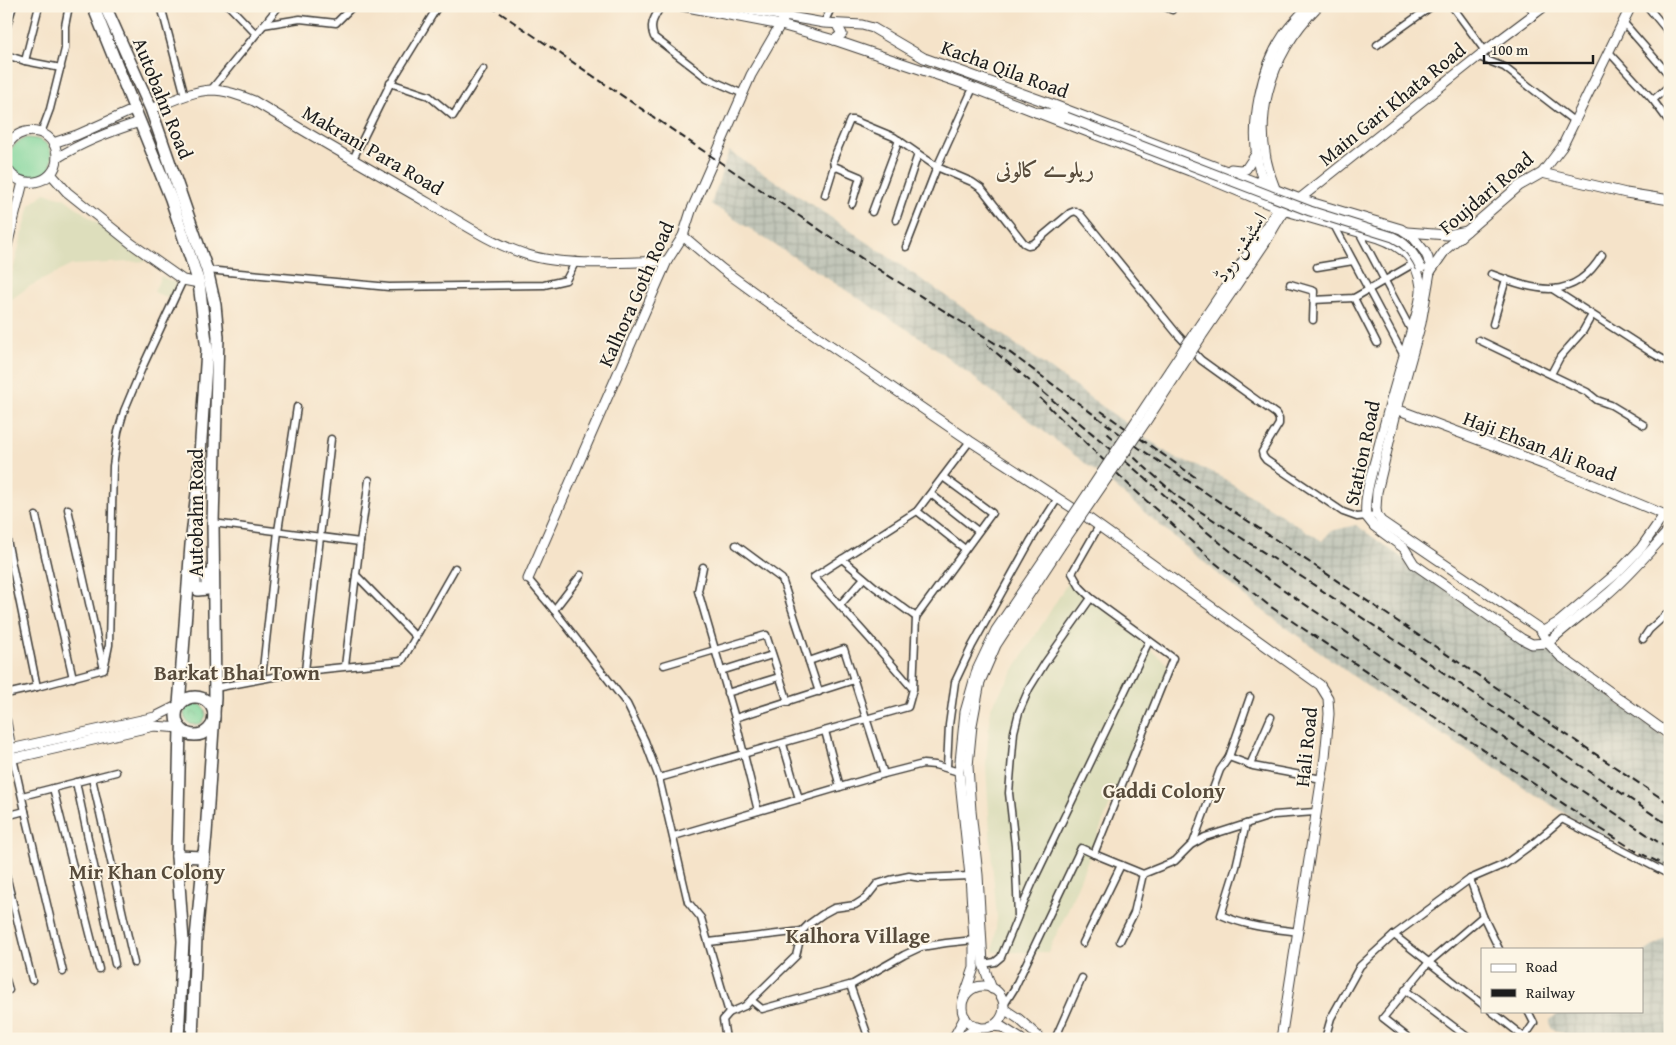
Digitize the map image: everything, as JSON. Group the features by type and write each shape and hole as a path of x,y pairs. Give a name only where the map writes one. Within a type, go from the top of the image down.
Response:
{"highway":[{"name":"Autobahn Road","path":"93,6 171,199 199,283 206,350 198,484 190,545 179,705"},
{"name":"Autobahn Road","path":"105,6 151,109 207,270 215,305 218,337 213,523 214,717 206,834 194,963 192,1039"},
{"path":"190,545 194,562 195,584 198,590 204,591 207,587 207,562 214,545"},
{"path":"178,1039 183,941 176,856 180,728 176,715 179,705 188,698 201,698 210,705 214,717 209,728 199,734 187,732 180,728"},
{"path":"176,856 203,857"}],"street":[{"path":"6,29 13,6"},
{"path":"25,61 40,6"},
{"path":"41,133 61,68 65,49 68,6"},
{"path":"161,6 185,96"},
{"path":"229,6 256,34"},
{"path":"211,90 279,6"},
{"path":"263,25 300,19 336,23 353,6"},
{"path":"353,159 390,83 438,6"},
{"path":"660,6 652,23 651,29 654,37 707,78 744,94"},
{"path":"682,6 781,25"},
{"name":"Kacha Qila Road","path":"728,6 837,25 862,25 873,28 924,58 1270,187"},
{"name":"Kalhora Goth Road","path":"528,579 667,262 682,236 691,210 751,75 791,6"},
{"path":"824,23 832,6"},
{"path":"1163,6 1172,10"},
{"name":"اسٹیشن روڈ","path":"1058,545 1279,208 1258,165 1256,154 1256,119 1263,80 1283,35 1308,6"},
{"name":"اسٹیشن روڈ","path":"1270,187 1264,149 1263,114 1271,79 1296,32 1318,6"},
{"path":"1377,45 1432,6"},
{"path":"1452,6 1482,54 1504,68 1575,122"},
{"path":"1530,6 1536,14"},
{"name":"Main Gari Khata Road","path":"1279,208 1300,199 1545,6"},
{"name":"Foujdari Road","path":"1422,270 1519,186 1542,173 1562,147 1631,6"},
{"path":"1647,6 1670,34"},
{"path":"1624,22 1668,72"},
{"name":"Kacha Qila Road","path":"781,25 834,40 973,88 1190,171 1279,208"},
{"path":"834,40 842,34 837,25"},
{"path":"1609,52 1653,100 1670,123"},
{"path":"6,55 61,68"},
{"path":"390,83 429,96 453,116 483,69"},
{"path":"1653,100 1670,85"},
{"path":"906,247 937,167 973,88"},
{"name":"Makrani Para Road","path":"151,109 185,96 211,90 235,94 254,101 510,248 528,255 550,260 611,263 667,262"},
{"path":"1038,99 1056,114"},
{"path":"53,143 77,135 135,109"},
{"path":"1036,112 1066,117 1310,211 1398,239 1412,252 1422,270 1424,292"},
{"path":"825,195 834,166 833,160 850,120 853,120 898,140 937,167 972,182 982,190 1024,243 1028,245 1033,244 1070,213 1075,211 1080,214 1178,335 1201,360 1276,414 1279,424 1262,452 1262,456 1343,512 1356,517 1377,515"},
{"path":"57,158 80,145 140,122"},
{"path":"6,149 10,138 26,131 41,133 53,143 57,158 51,174 38,182 24,182 12,174 7,167"},
{"path":"872,212 898,140"},
{"path":"896,220 918,154"},
{"path":"1214,165 1237,170 1244,169 1248,167 1256,154"},
{"path":"834,166 860,177 852,204"},
{"path":"1542,173 1626,193 1670,200"},
{"path":"51,174 67,192 132,244 183,280 199,283"},
{"path":"7,247 24,182"},
{"name":"Station Road","path":"1270,187 1300,199 1407,232 1426,252 1428,258 1422,270 1421,285 1424,292 1421,323 1369,484 1366,516 1374,526 1404,548 1414,564 1522,639 1532,644 1548,643"},
{"name":"Station Road","path":"1279,208 1394,244 1401,248 1422,270"},
{"path":"1334,225 1404,356"},
{"path":"1407,232 1436,235 1467,231"},
{"path":"1359,232 1411,330"},
{"name":"Hali Road","path":"682,236 722,269 770,304 970,441 1088,518 1320,685 1328,698 1329,714 1322,779 1315,812 1299,932 1281,1039"},
{"path":"1554,290 1582,279 1595,267 1602,255"},
{"path":"207,270 389,287 544,285 566,280 576,261"},
{"path":"1317,267 1353,261"},
{"path":"1313,300 1354,298 1384,280 1422,270"},
{"path":"1491,274 1528,286 1554,290 1670,363"},
{"path":"1493,324 1506,279"},
{"path":"104,669 109,645 113,466 118,432 124,411 138,377 183,280"},
{"path":"1290,284 1314,291 1313,320"},
{"name":"Station Road","path":"1424,292 1411,330 1393,407 1377,492 1377,515 1381,521 1542,632"},
{"path":"1354,298 1377,343"},
{"path":"1551,374 1560,357 1583,331 1592,315"},
{"path":"1479,340 1587,392 1597,400 1611,405 1644,425"},
{"path":"262,678 278,531 297,407"},
{"name":"Haji Ehsan Ali Road","path":"1393,407 1543,464 1667,516"},
{"path":"305,671 331,439"},
{"path":"913,689 814,577 917,511 970,441"},
{"path":"659,778 908,707 913,689 916,617 992,513 943,477"},
{"path":"345,666 369,480"},
{"path":"931,494 978,532"},
{"path":"947,767 949,725 955,682 972,646 1026,548 1058,498"},
{"path":"68,509 104,669"},
{"path":"917,511 965,549"},
{"path":"36,516 73,678"},
{"path":"1667,516 1641,548 1617,573 1559,622 1542,632 1548,643 1560,656 1670,735"},
{"path":"213,523 360,542"},
{"path":"1094,854 1173,658 1091,598 1080,587 1072,573 1099,526"},
{"path":"1548,643 1607,595 1670,529"},
{"path":"6,535 37,687"},
{"path":"736,545 782,579 819,692"},
{"path":"1041,1039 1004,1007 1002,998 992,989 983,964 978,875 968,766 972,725 980,682 996,646 1058,545"},
{"path":"1021,1039 1002,1027 978,1027 972,1025 963,1012 964,1000 974,968 974,940 970,876 959,772 965,712 977,670 996,630 1058,545"},
{"path":"842,559 916,617"},
{"path":"703,567 698,591 758,811"},
{"path":"215,688 305,671 402,661 455,568"},
{"path":"554,610 581,574"},
{"path":"356,575 416,637"},
{"path":"840,605 864,578"},
{"path":"528,579 627,704 646,741 659,778 688,902 701,918 729,1013"},
{"path":"1018,916 1015,846 1009,793 1014,732 1019,712 1029,689 1091,598"},
{"path":"1643,639 1649,630 1670,611"},
{"path":"664,665 766,636 788,702"},
{"path":"983,964 994,962 1001,957 1032,884 1149,641"},
{"path":"809,661 844,649 884,774"},
{"path":"720,671 772,655"},
{"path":"6,694 104,669"},
{"path":"727,693 779,677"},
{"path":"734,718 854,680"},
{"path":"1193,844 1220,770 1229,757 1250,697"},
{"path":"8,749 155,717 179,705"},
{"path":"1250,765 1272,716"},
{"path":"6,721 10,759 22,796 63,972"},
{"path":"10,759 150,727 180,728"},
{"path":"825,732 840,787"},
{"path":"783,744 799,799"},
{"path":"1229,757 1250,765 1322,779"},
{"path":"674,836 923,764 935,764 959,772"},
{"path":"22,796 116,772"},
{"path":"92,778 134,963"},
{"path":"76,782 115,964"},
{"path":"53,788 100,969"},
{"path":"6,816 25,811"},
{"path":"991,1026 1001,1018 1004,1007 1081,848 1143,874 1174,861 1204,836 1274,816 1315,812"},
{"path":"1325,1039 1331,1018 1360,966 1394,934 1470,879 1505,864 1562,819 1670,875"},
{"path":"1246,824 1236,867 1220,915 1255,927 1299,932"},
{"path":"1083,943 1121,864"},
{"path":"1120,941 1134,913 1143,874"},
{"path":"6,875 32,980"},
{"path":"726,1039 722,1020 729,1013 745,1006 796,956 802,931 823,914 834,908 855,905 866,898 877,884 909,876 921,878 970,876"},
{"path":"1470,879 1483,916 1498,948"},
{"path":"1410,1039 1383,1018 1429,962 1483,916"},
{"path":"709,942 802,931"},
{"path":"1394,934 1481,1003"},
{"path":"751,1000 762,1009 850,985 921,947 974,940"},
{"path":"1055,1039 1082,978"},
{"path":"6,980 8,990"},
{"path":"850,985 869,1039"},
{"path":"964,1000 972,989 979,987 992,989"},
{"path":"1405,990 1470,1039"},
{"path":"1492,1012 1523,1038 1534,1024 1528,1012"},
{"path":"953,1039 965,1017"},
{"path":"960,1039 978,1027"}],"shaded area":[{"path":"729,151 817,208 997,331 1173,457 1215,473 1322,541 1331,531 1356,525 1528,648 1547,649 1670,741 1670,871 1581,824 1367,686 1258,607 1094,470 930,344 711,204"},
{"path":"45,193 64,198 147,261 72,265 30,286 6,303 30,205"},
{"path":"161,276 177,284 171,299 154,292"},
{"path":"1070,579 1173,669 1111,802 1067,912 1048,952 993,952 997,918 986,765 990,709"},
{"path":"1670,934 1670,1039 1579,1039 1551,1029 1550,1020 1561,1012 1644,1012 1644,953"}],"green space":[{"path":"26,138 35,139 46,144 50,148 52,160 49,174 29,184 8,165 12,148"},
{"path":"195,703 203,706 206,714 203,722 195,725 187,722 184,714 187,706"}],"railway":[{"path":"490,6 870,264 1009,352 1139,448 1670,804"},
{"path":"987,345 1245,563 1670,850"},
{"path":"1040,398 1129,485 1214,562 1271,607 1601,829 1636,851 1670,868"},
{"path":"1101,411 1195,477"},
{"path":"1107,433 1178,497 1305,579 1670,826"}],"district":[{"name":"ریلوے کالونی","path":"1045,170"},
{"name":"Barkat Bhai Town","path":"237,673"},
{"name":"Gaddi Colony","path":"1164,791"},
{"name":"Mir Khan Colony","path":"147,872"},
{"name":"Kalhora Village","path":"858,936"}]}
